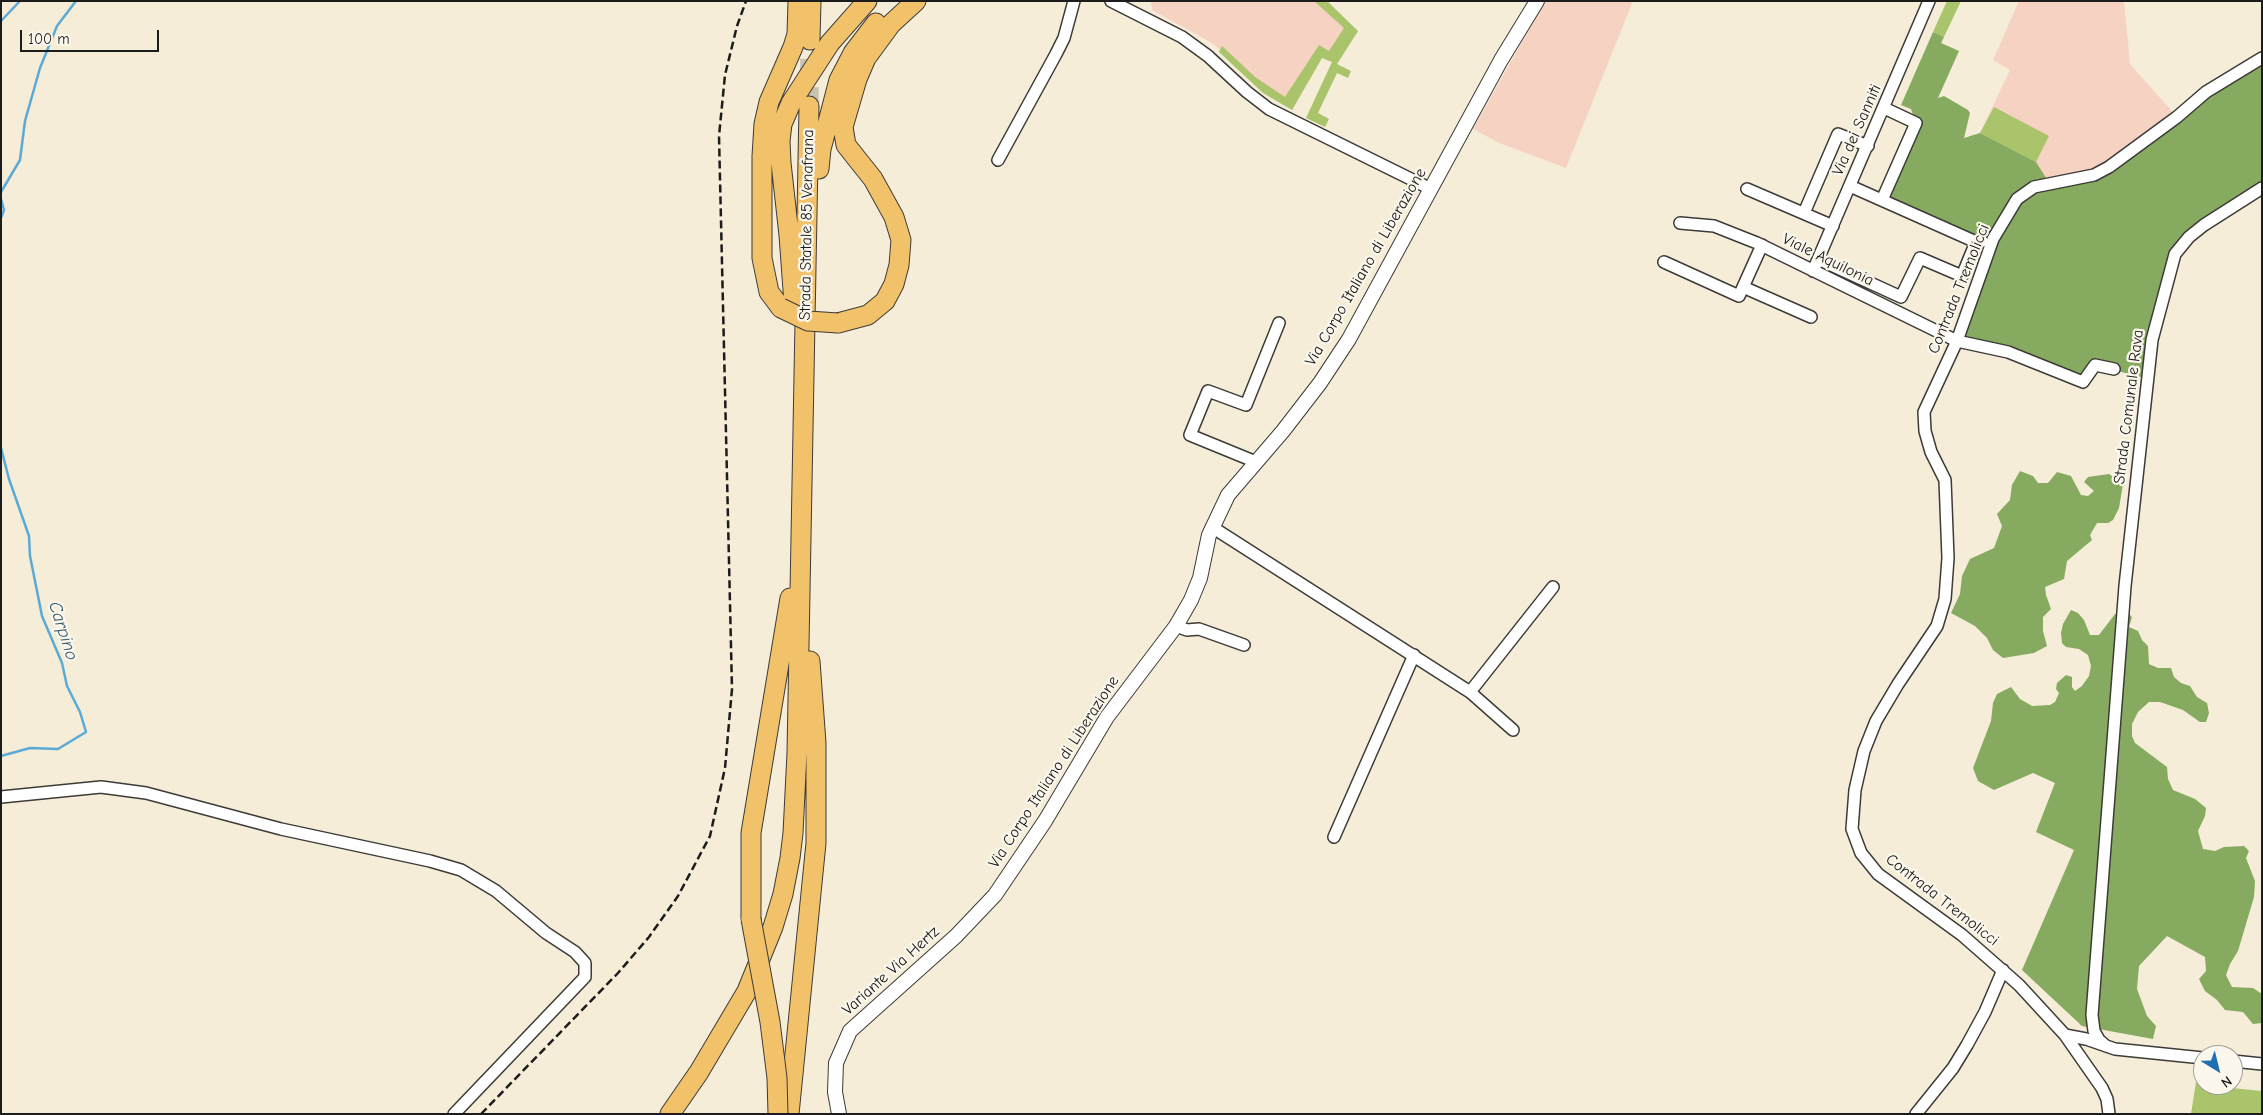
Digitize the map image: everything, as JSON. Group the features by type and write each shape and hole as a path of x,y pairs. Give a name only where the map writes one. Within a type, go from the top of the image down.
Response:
{"highway":[{"path":"798,1 796,34 793,47 769,102 764,124 762,156 762,258 769,292 781,308 808,321 838,323 868,315 885,301 894,284 899,265 901,240 894,216 873,180 846,145 843,127 857,79 866,58 891,24 916,1"},
{"path":"810,40 811,1"},
{"path":"670,1114 699,1072 748,991 770,935 783,894 792,841 795,805 803,379 795,332 790,235 780,141 782,124 790,103 830,43 867,1"},
{"path":"805,306 815,267 816,199 820,149 839,80 853,53 874,24 898,1"},
{"name":"Strada Statale 85 Venafrana","path":"803,379 809,106"},
{"path":"778,1114 777,1078 770,1022 751,920 751,833 790,598 793,524 802,503"},
{"path":"789,1114 816,844 818,794 816,743 801,550"}],"street":[{"path":"998,160 1064,38 1074,1"},
{"path":"1110,1 1182,37 1270,109 1431,189"},
{"name":"Via Corpo Italiano di Liberazione","path":"995,895 1045,821 1107,717 1176,626 1191,600 1200,578 1212,527 1228,495 1283,431 1325,376 1349,339 1501,60 1537,1"},
{"name":"Via dei Sanniti","path":"1813,271 1929,1"},
{"name":"Contrada Tremolicci","path":"2109,1114 2107,1099 2102,1088 2065,1035 2019,985 1962,935 1878,874 1861,852 1852,829 1855,790 1864,751 1876,721 1937,626 1945,599 1948,558 1945,480 1931,452 1925,431 1924,412 1957,341 1993,238 2017,199 2034,187 2094,175 2148,139 2206,92 2262,58"},
{"path":"1882,200 1916,123 1884,108"},
{"path":"1804,213 1838,134 1868,146"},
{"path":"1850,186 1976,242 1993,238"},
{"name":"Strada Comunale Rava","path":"2088,1035 2092,1015 2125,586 2152,340 2175,254 2189,237 2204,225 2262,188"},
{"path":"1747,189 1833,226"},
{"name":"Viale Aquilonia","path":"1680,223 1714,226 1762,246 1957,341 2008,352 2083,382 2095,365 2114,369"},
{"path":"1818,260 1901,297 1920,258 1962,276 1976,242"},
{"path":"1664,262 1739,296 1762,246"},
{"path":"1743,287 1811,317"},
{"path":"1256,462 1190,435 1208,391 1246,405 1279,323"},
{"path":"1212,527 1470,692 1514,730"},
{"path":"1470,692 1553,586"},
{"path":"1176,626 1187,630 1199,628 1244,645"},
{"path":"1334,837 1414,656"},
{"path":"1,797 101,787 146,793 281,829 430,861 461,870 496,891 546,933 575,952 585,963 585,977 454,1114"},
{"name":"Variante Via Hertz","path":"839,1114 834,1092 836,1062 850,1031 956,936 995,895"},
{"path":"1916,1114 1953,1068 1967,1045 1986,1012 2002,970"},
{"path":"2065,1035 2088,1035 2106,1046 2193,1057"},
{"path":"2243,1062 2262,1064"}],"shaded area":[{"path":"1151,1 1327,1 1358,31 1337,64 1322,58 1292,110 1212,43 1152,10"},
{"path":"1545,1 1633,1 1566,168 1499,143 1473,129"},
{"path":"2019,1 2124,1 2130,64 2177,117 2109,167 2050,184 2035,162 1980,133 2010,70 1993,60"}],"green space":[{"path":"1314,1 1327,1 1358,31 1337,64 1351,71 1348,78 1337,73 1318,113 1329,119 1325,127 1306,118 1332,62 1322,58 1292,110 1263,93 1219,52 1222,46 1255,77 1285,97 1319,45 1329,51 1344,28"},
{"path":"1947,1 1961,1 1944,37 1933,32"},
{"path":"1933,32 1944,37 1941,43 1959,51 1938,98 1944,96 1970,113 1964,138 1980,133 2036,162 2050,184 2094,175 2262,58 2262,188 2175,254 2148,379 2095,365 2083,382 1957,341 1993,239 1976,242 1882,200 1916,123 1911,109 1901,105"},
{"path":"1994,107 2049,136 2036,162 1980,133"},
{"path":"2020,471 2033,476 2038,483 2048,483 2057,472 2071,476 2081,495 2088,496 2094,491 2084,482 2088,477 2109,474 2123,484 2119,508 2113,520 2108,523 2097,523 2090,535 2092,540 2067,561 2064,579 2045,587 2051,609 2043,617 2043,631 2047,646 2034,653 2003,658 1993,650 1987,638 1975,626 1951,613 1960,594 1962,576 1970,559 1994,548 2002,526 1997,514 2010,500 2012,485"},
{"path":"2071,610 2078,613 2084,620 2090,635 2099,635 2115,614 2127,612 2132,617 2129,627 2138,631 2142,640 2148,646 2149,664 2158,668 2171,668 2174,677 2181,683 2190,686 2197,697 2207,703 2209,713 2206,722 2200,722 2183,710 2160,702 2149,702 2138,712 2132,724 2132,736 2135,743 2167,767 2168,779 2173,790 2195,799 2206,808 2205,816 2198,831 2203,849 2215,851 2224,847 2244,846 2249,851 2246,858 2255,881 2254,897 2238,951 2226,975 2232,987 2253,988 2262,994 2262,1023 2253,1024 2243,1012 2225,1010 2217,1000 2205,991 2199,979 2206,971 2205,957 2167,936 2139,966 2137,989 2147,1016 2156,1026 2153,1039 2082,1026 2022,970 2074,850 2036,832 2055,783 2033,773 1994,790 1978,781 1973,768 1991,721 1993,703 1997,694 2011,687 2020,699 2032,706 2050,705 2055,702 2059,693 2056,689 2057,683 2066,675 2072,677 2072,687 2075,691 2082,686 2089,676 2091,666 2088,655 2079,649 2066,647 2062,643 2061,633 2063,624"},
{"path":"2243,1089 2262,1091 2262,1114 2191,1114 2194,1095 2243,1095"}],"waterway":[{"path":"1,21 20,1"},
{"name":"Carpino","path":"1,192 20,160 25,121 40,68 57,26 76,1"},
{"name":"Carpino","path":"1,199 4,210 1,218"},
{"name":"Carpino","path":"1,448 9,479 29,536 30,556 42,616 62,663 67,686 80,712 86,732 58,749 30,748 1,756"}],"tunnel":[{"path":"809,106 810,40"}],"railway":[{"path":"481,1114 618,973 649,937 678,896 710,836 725,768 732,689 719,136 725,75 737,26 746,1"}]}
